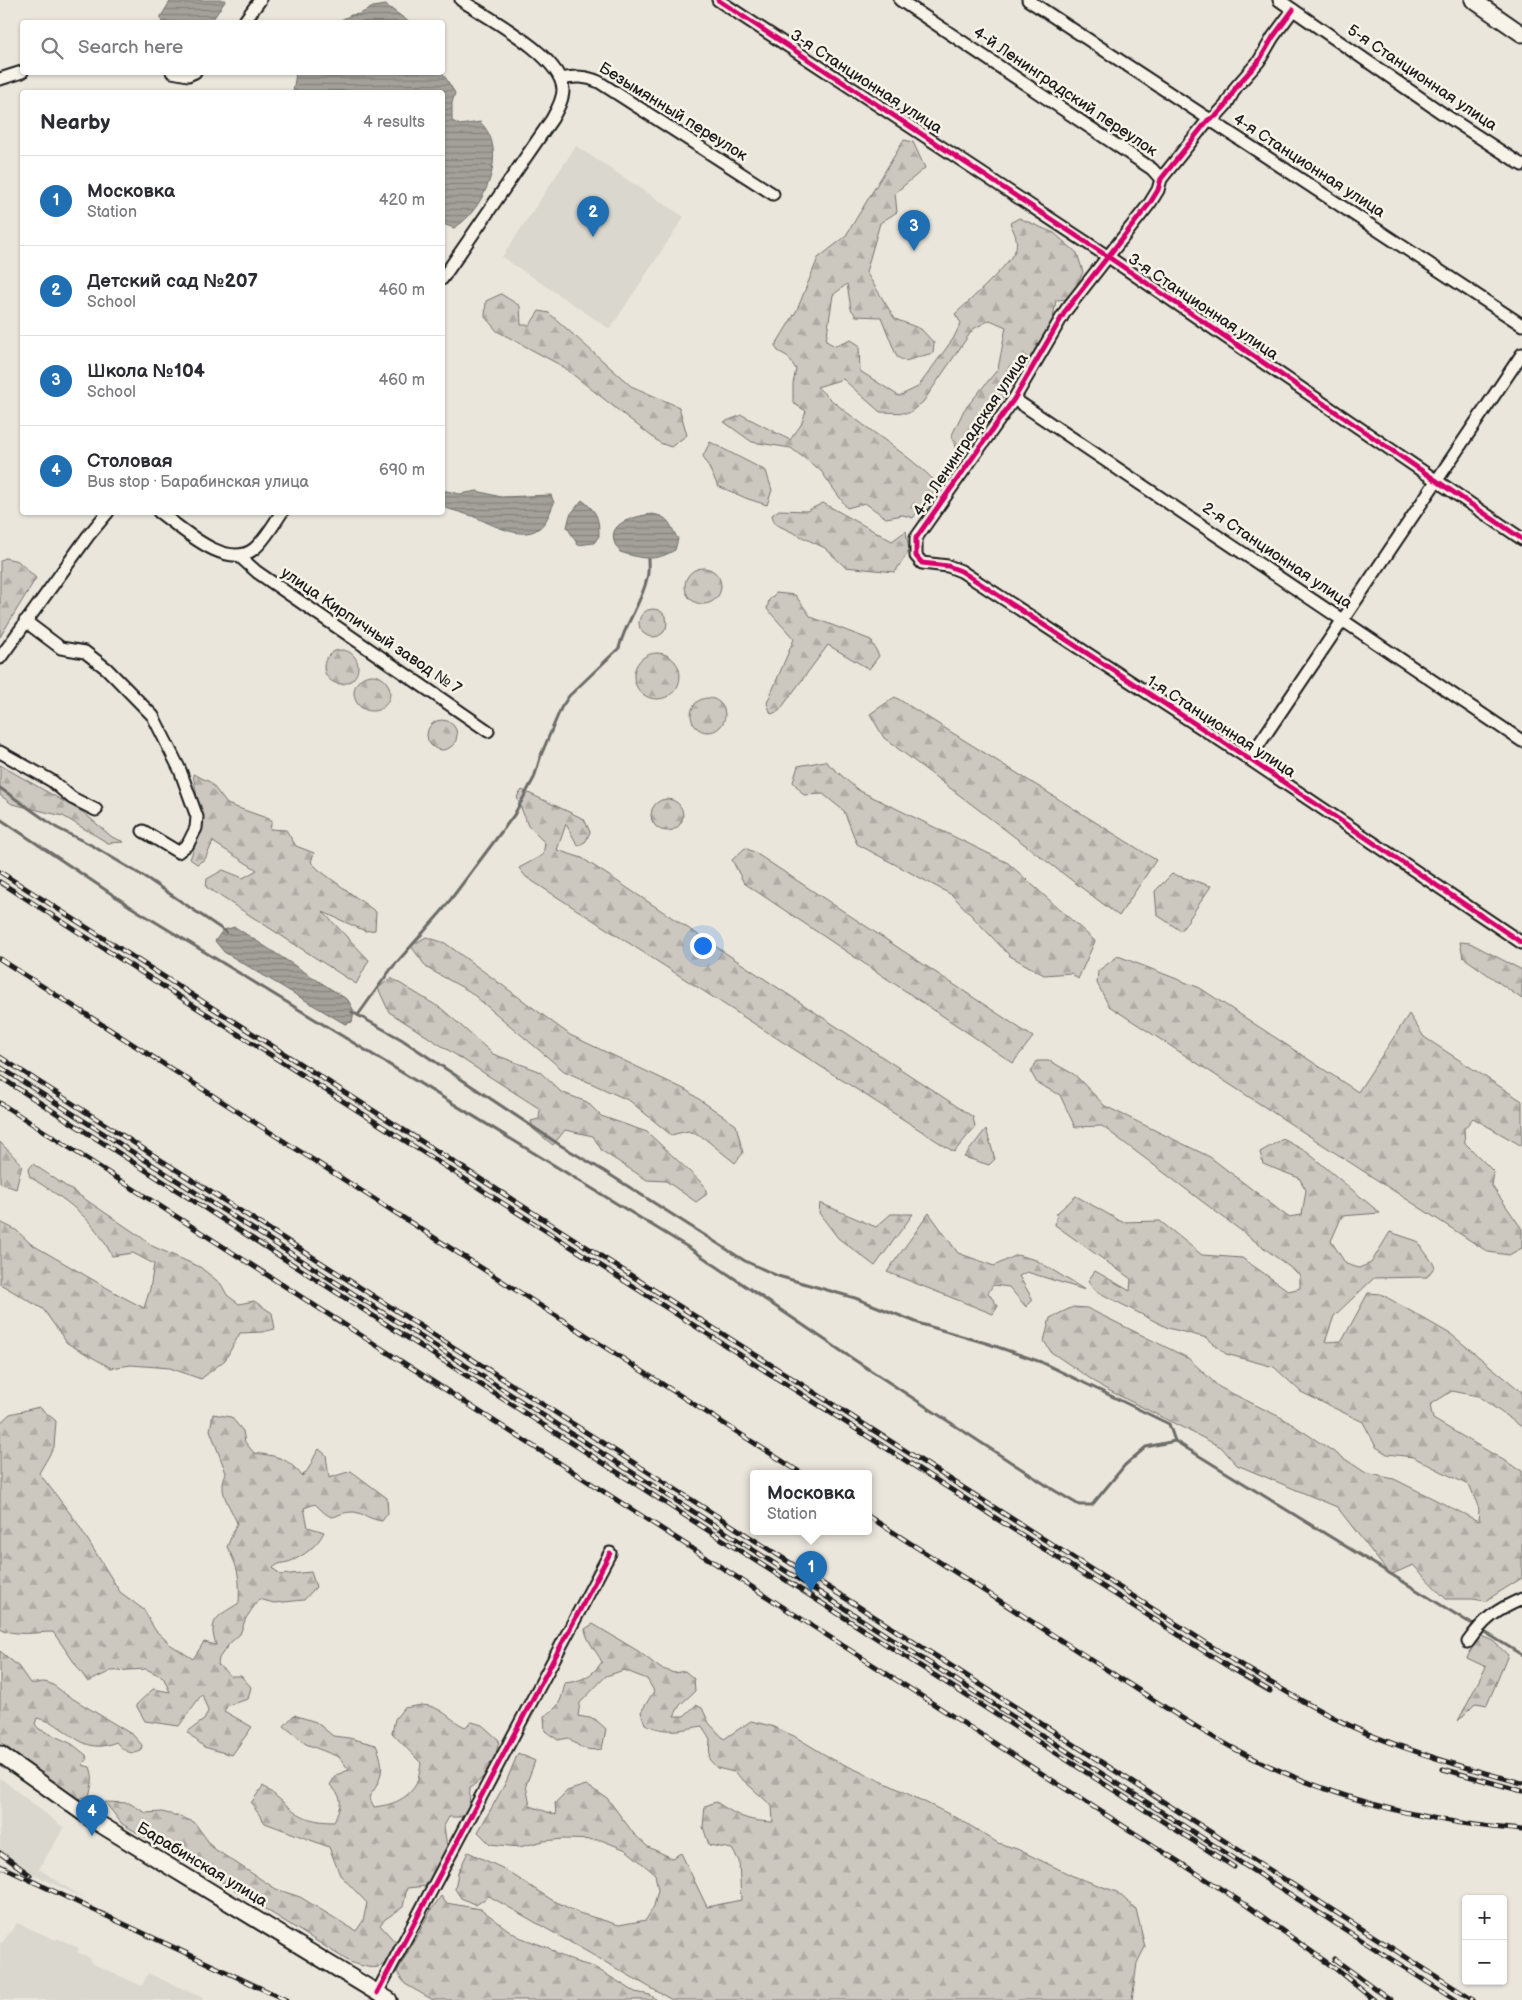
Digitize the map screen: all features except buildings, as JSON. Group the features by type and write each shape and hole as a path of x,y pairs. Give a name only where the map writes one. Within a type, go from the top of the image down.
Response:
{"main road":[{"path":"1473,0 1522,34"},
{"name":"Барабинская улица","path":"0,1754 94,1820 383,1997"}],"street":[{"path":"245,20 260,0"},
{"path":"445,275 557,110 563,91 557,70 536,49 461,0"},
{"name":"3-я Станционная улица","path":"718,0 1107,256 1522,538"},
{"name":"4-й Ленинградский переулок","path":"900,0 1152,169 1161,179"},
{"name":"4-я Станционная улица","path":"1028,0 1522,325"},
{"name":"5-я Станционная улица","path":"1279,0 1442,113 1522,165"},
{"name":"4-я Ленинградская улица","path":"916,538 1014,399 1066,310 1150,203 1158,190 1161,179 1208,120 1216,116 1226,104 1236,87 1259,61 1273,37 1293,10"},
{"path":"0,79 20,73"},
{"name":"Безымянный переулок","path":"561,79 586,77 599,82 772,194"},
{"path":"1249,759 1522,354"},
{"name":"2-я Станционная улица","path":"1014,399 1522,740"},
{"path":"0,658 25,621 105,515"},
{"path":"163,515 216,552 239,556 252,551 262,542 280,515"},
{"name":"1-я Станционная улица","path":"916,538 916,556 922,563 948,566 961,571 1249,759 1522,943"},
{"name":"улица Кирпичный завод № 7","path":"239,556 264,578 488,731"},
{"path":"25,621 61,648 85,652 107,670 153,716 180,770 197,817 196,828 188,844 178,852 143,831"},
{"path":"0,752 52,781 72,798 96,810"},
{"path":"383,1997 610,1554"},
{"path":"1468,1642 1481,1623 1494,1612 1522,1598"}],"shaded area":[{"path":"171,0 226,0 212,20 161,20 160,18"},
{"path":"386,5 406,20 341,20 351,15 360,14 373,7"},
{"path":"296,75 444,75 455,93 452,103 452,121 460,125 480,122 489,134 493,148 493,163 490,179 484,194 475,208 454,228 445,225 445,90 293,90"},
{"path":"576,146 684,217 610,329 502,257"},
{"path":"445,491 460,494 477,491 501,497 551,495 554,503 544,524 530,532 513,532 445,508"},
{"path":"582,500 596,515 599,536 594,543 578,545 567,527 570,515"},
{"path":"652,514 663,517 669,522 678,539 675,550 654,558 620,552 614,541 613,534 620,524 640,516"},
{"path":"235,927 348,1000 354,1011 352,1022 345,1024 224,952 215,941 223,930"},
{"path":"0,1778 64,1828 39,1869 85,1899 0,1858"},
{"path":"17,1923 79,1948 77,1952 90,1958 91,1963 142,1986 148,1973 203,1998 202,2000 0,2000 0,1942 2,1943"}],"green space":[{"path":"904,140 913,142 925,168 895,193 897,212 880,223 866,272 895,319 921,329 934,343 933,353 905,361 897,357 881,317 856,316 851,309 847,284 833,295 826,341 835,346 851,340 859,345 860,371 899,396 918,387 953,339 961,323 955,314 989,282 1013,254 1016,248 1016,241 1010,223 1019,218 1054,233 1077,253 1083,272 1070,299 1056,300 1051,330 958,460 952,435 964,410 998,369 1006,327 990,320 973,329 923,402 909,413 880,412 843,379 817,387 831,400 910,459 939,485 913,518 903,515 886,518 865,503 847,508 821,471 791,448 752,442 724,422 742,415 790,440 801,425 806,411 793,403 793,384 796,369 787,356 778,351 775,346 797,310 818,258 845,237"},
{"path":"501,294 520,306 521,325 530,325 539,311 549,313 631,386 679,407 687,435 671,447 660,443 562,366 497,331 485,317 486,301"},
{"path":"710,442 766,471 772,490 767,505 718,486 703,456"},
{"path":"823,503 892,541 906,531 909,551 895,572 845,567 825,548 775,524 772,515 779,510 807,511"},
{"path":"5,558 18,561 36,578 0,637 0,561"},
{"path":"703,568 716,573 721,586 716,599 703,604 690,599 685,586 690,573"},
{"path":"776,593 795,595 811,617 871,640 879,656 869,669 828,645 779,711 771,714 767,703 794,639 767,609 769,600"},
{"path":"653,609 663,613 667,623 663,633 653,637 643,633 639,623 643,613"},
{"path":"341,650 353,655 358,667 353,679 341,684 329,679 324,667 329,655"},
{"path":"657,653 670,657 676,663 680,676 676,689 670,695 657,699 644,695 638,689 634,676 638,663 644,657"},
{"path":"372,675 385,680 390,693 385,706 372,711 359,706 354,693 359,680"},
{"path":"895,697 1156,860 1119,916 884,738 870,714"},
{"path":"708,698 715,699 720,703 724,708 724,722 720,727 715,731 708,732 701,731 696,727 692,722 691,715 692,708 696,703 701,699"},
{"path":"442,720 453,724 457,735 453,746 442,750 431,746 427,735 431,724"},
{"path":"825,761 858,790 1008,863 1095,941 1078,979 1071,973 1044,975 1010,956 952,895 857,844 844,811 823,794 804,795 793,782 798,766"},
{"path":"0,765 84,813 112,837 124,842 108,843 63,816 12,804 0,795"},
{"path":"193,774 210,782 227,804 272,820 270,829 286,830 296,846 314,853 311,862 319,870 376,912 375,930 365,931 323,912 369,960 356,984 206,887 207,879 223,870 243,878 257,870 213,842 205,859 197,864 190,859 202,827"},
{"path":"522,790 584,819 590,832 586,841 578,846 566,824 557,850 582,858 973,1117 975,1127 954,1152 526,877 519,868 543,855 545,843 528,826 517,797"},
{"path":"667,799 673,800 678,804 682,809 682,821 678,826 673,830 667,831 661,830 656,826 652,821 651,815 652,809 656,804 661,800"},
{"path":"745,848 754,852 1033,1037 1013,1063 744,883 732,860"},
{"path":"1172,874 1211,886 1181,931 1157,915 1155,891"},
{"path":"426,937 445,943 570,1035 686,1090 736,1125 743,1153 735,1163 704,1138 688,1131 671,1135 630,1101 564,1071 469,991 427,968 411,946"},
{"path":"1460,942 1470,943 1522,970 1522,999 1463,957"},
{"path":"1118,956 1200,988 1358,1092 1409,1014 1424,1037 1522,1101 1522,1146 1473,1118 1464,1129 1465,1143 1494,1172 1492,1186 1522,1229 1522,1248 1509,1255 1488,1252 1109,1006 1097,983 1098,971"},
{"path":"391,978 442,1009 493,1054 539,1071 561,1092 587,1102 601,1116 647,1132 704,1185 707,1194 696,1202 666,1181 647,1180 602,1151 593,1136 565,1130 553,1145 533,1129 531,1121 539,1119 540,1109 389,1012 378,988"},
{"path":"1037,1061 1050,1061 1075,1075 1105,1106 1210,1157 1288,1217 1302,1215 1306,1190 1299,1178 1263,1164 1260,1152 1283,1139 1307,1152 1380,1213 1342,1216 1331,1241 1346,1264 1359,1268 1371,1263 1390,1232 1417,1241 1435,1266 1427,1277 1374,1278 1334,1316 1325,1342 1342,1341 1368,1293 1381,1294 1452,1335 1522,1392 1522,1427 1478,1396 1452,1391 1430,1405 1433,1419 1522,1471 1522,1578 1485,1601 1446,1599 1413,1565 1390,1575 1337,1507 1237,1465 1221,1447 1104,1388 1051,1352 1044,1341 1050,1318 1073,1307 1087,1308 1188,1358 1219,1387 1284,1419 1366,1473 1394,1479 1478,1521 1479,1509 1470,1486 1413,1457 1387,1454 1376,1447 1363,1422 1301,1392 1274,1367 1226,1354 1207,1338 1168,1328 1096,1291 1088,1281 1095,1271 1130,1291 1131,1279 1055,1225 1057,1213 1076,1196 1122,1222 1160,1221 1202,1255 1242,1258 1289,1291 1300,1288 1300,1275 1102,1126 1075,1127 1060,1095 1037,1083 1031,1072"},
{"path":"986,1129 995,1159 989,1165 964,1157"},
{"path":"0,1142 22,1165 16,1189 0,1183"},
{"path":"33,1164 152,1246 200,1267 221,1284 227,1295 239,1304 254,1301 272,1313 275,1329 262,1332 240,1333 225,1360 201,1379 170,1368 131,1365 111,1368 67,1343 43,1309 0,1284 0,1222 16,1230 31,1244 144,1308 150,1289 154,1264 133,1253 112,1256 96,1230 77,1210 30,1177 28,1170"},
{"path":"820,1203 876,1227 891,1214 913,1214 875,1266 838,1238 819,1213"},
{"path":"929,1213 958,1253 994,1266 1017,1255 1036,1260 1085,1290 1027,1272 1019,1276 1033,1300 1026,1307 1009,1287 993,1285 988,1293 998,1306 993,1314 887,1272"},
{"path":"39,1407 56,1421 54,1447 39,1473 76,1521 120,1592 144,1610 155,1630 171,1645 193,1659 204,1642 216,1645 213,1629 214,1623 221,1615 239,1603 238,1574 227,1547 237,1523 224,1493 223,1487 226,1473 210,1430 213,1414 231,1417 243,1431 245,1442 254,1453 281,1458 302,1476 319,1449 326,1455 329,1478 351,1471 387,1498 388,1513 382,1521 354,1512 331,1517 315,1504 304,1508 308,1527 324,1532 314,1546 306,1553 273,1568 280,1575 311,1572 316,1587 304,1600 274,1603 259,1599 246,1618 240,1634 229,1644 219,1658 218,1665 231,1676 241,1676 251,1687 248,1699 228,1705 224,1711 252,1727 232,1755 204,1747 187,1732 204,1720 208,1711 202,1694 179,1726 145,1721 136,1705 153,1689 170,1692 163,1677 146,1669 111,1671 88,1682 53,1632 18,1633 0,1628 0,1423 10,1414"},
{"path":"593,1624 638,1651 660,1668 674,1673 685,1671 694,1679 695,1691 680,1705 674,1716 684,1716 696,1705 702,1708 709,1723 724,1739 751,1721 771,1726 794,1736 832,1759 961,1820 998,1843 1017,1849 1073,1876 1117,1892 1136,1909 1145,1947 1137,1963 1132,2000 672,2000 489,1896 476,1905 461,1898 455,1889 458,1873 468,1852 502,1868 552,1900 579,1913 619,1925 646,1920 654,1906 658,1890 655,1874 626,1850 601,1840 563,1839 519,1847 490,1844 478,1832 506,1782 518,1753 535,1761 526,1785 530,1806 556,1815 555,1803 567,1791 586,1785 607,1798 634,1834 648,1847 672,1858 681,1853 707,1907 741,1900 739,1861 732,1849 709,1845 703,1827 705,1806 716,1802 743,1817 773,1822 772,1806 734,1772 717,1768 709,1759 710,1739 702,1726 680,1730 666,1730 645,1724 641,1712 654,1691 647,1679 624,1670 606,1676 580,1703 578,1716 595,1719 606,1729 602,1749 592,1750 584,1748 569,1738 558,1740 545,1731 544,1716 559,1703 565,1683 586,1677 602,1662 586,1634 585,1629"},
{"path":"1479,1635 1493,1641 1508,1655 1487,1705 1476,1703 1458,1721 1486,1667 1467,1658"},
{"path":"0,1651 18,1666 30,1683 46,1682 55,1686 133,1735 142,1745 141,1751 133,1753 127,1751 116,1742 99,1746 85,1744 54,1724 37,1718 35,1724 39,1729 72,1744 86,1755 87,1760 82,1765 90,1767 92,1775 89,1796 77,1799 71,1797 0,1742"},
{"path":"422,1705 440,1710 465,1727 472,1722 482,1725 499,1740 493,1762 487,1772 470,1788 469,1810 462,1817 449,1817 444,1826 447,1847 427,1886 407,1888 403,1907 380,1925 396,1943 388,1959 379,1967 367,1967 350,1962 198,1867 122,1824 105,1802 129,1803 146,1813 162,1812 194,1822 213,1848 276,1889 300,1897 356,1931 363,1921 367,1903 340,1875 329,1847 265,1823 251,1803 263,1786 302,1816 334,1822 340,1798 330,1785 336,1775 349,1770 339,1757 306,1744 284,1726 294,1715 316,1722 333,1736 376,1745 381,1759 381,1772 380,1778 369,1797 374,1807 402,1799 416,1784 421,1763 392,1733 395,1719 404,1708"},
{"path":"441,1896 446,1903 481,1909 519,1937 549,1948 573,1961 594,1967 635,1992 650,1995 657,2000 433,2000 405,1984 397,1972 431,1910"}],"waterway":[{"path":"358,1015 391,969 442,911 514,815 534,778 541,755 561,708 569,696 619,648 625,630 645,587 648,559"},
{"path":"0,788 57,828 91,845 148,879 226,932"},
{"path":"0,819 131,907 691,1249 847,1355 1079,1505 1092,1505 1125,1465 1146,1447 1175,1441"},
{"path":"352,1012 401,1039 560,1145 745,1261 778,1276 855,1298 921,1324 1041,1362 1169,1424 1175,1441 1522,1655"}],"railway":[{"path":"0,872 1236,1662 1283,1690 1366,1733 1443,1761 1522,1783"},
{"path":"0,882 1232,1669 1270,1691"},
{"path":"0,959 796,1470"},
{"path":"0,1057 1473,2000"},
{"path":"0,1067 1455,2000"},
{"path":"0,1077 1234,1867"},
{"path":"0,1103 1246,1905 1336,1969 1374,2000"},
{"path":"872,1519 1182,1718 1242,1753 1294,1777 1357,1799 1422,1816 1488,1827 1522,1830"},
{"path":"1443,1769 1522,1791"},
{"path":"0,1853 30,1875"},
{"path":"0,1866 286,2000"},
{"path":"1334,1959 1391,2000"}],"cycle path":[{"path":"718,0 1107,256 1522,539"},
{"path":"1293,10 1273,37 1259,61 1236,87 1226,105 1216,116 1208,120 1161,179 1158,190 1150,203 1066,310 1014,399 916,538 916,556 922,563 948,566 961,571 1249,759 1522,943"},
{"path":"377,1993 610,1553"}],"place":[{"name":"Детский сад №207","path":"593,237"},
{"name":"Школа №104","path":"914,251"},
{"name":"Московка","path":"811,1592"},
{"name":"Столовая","path":"92,1836"}]}
